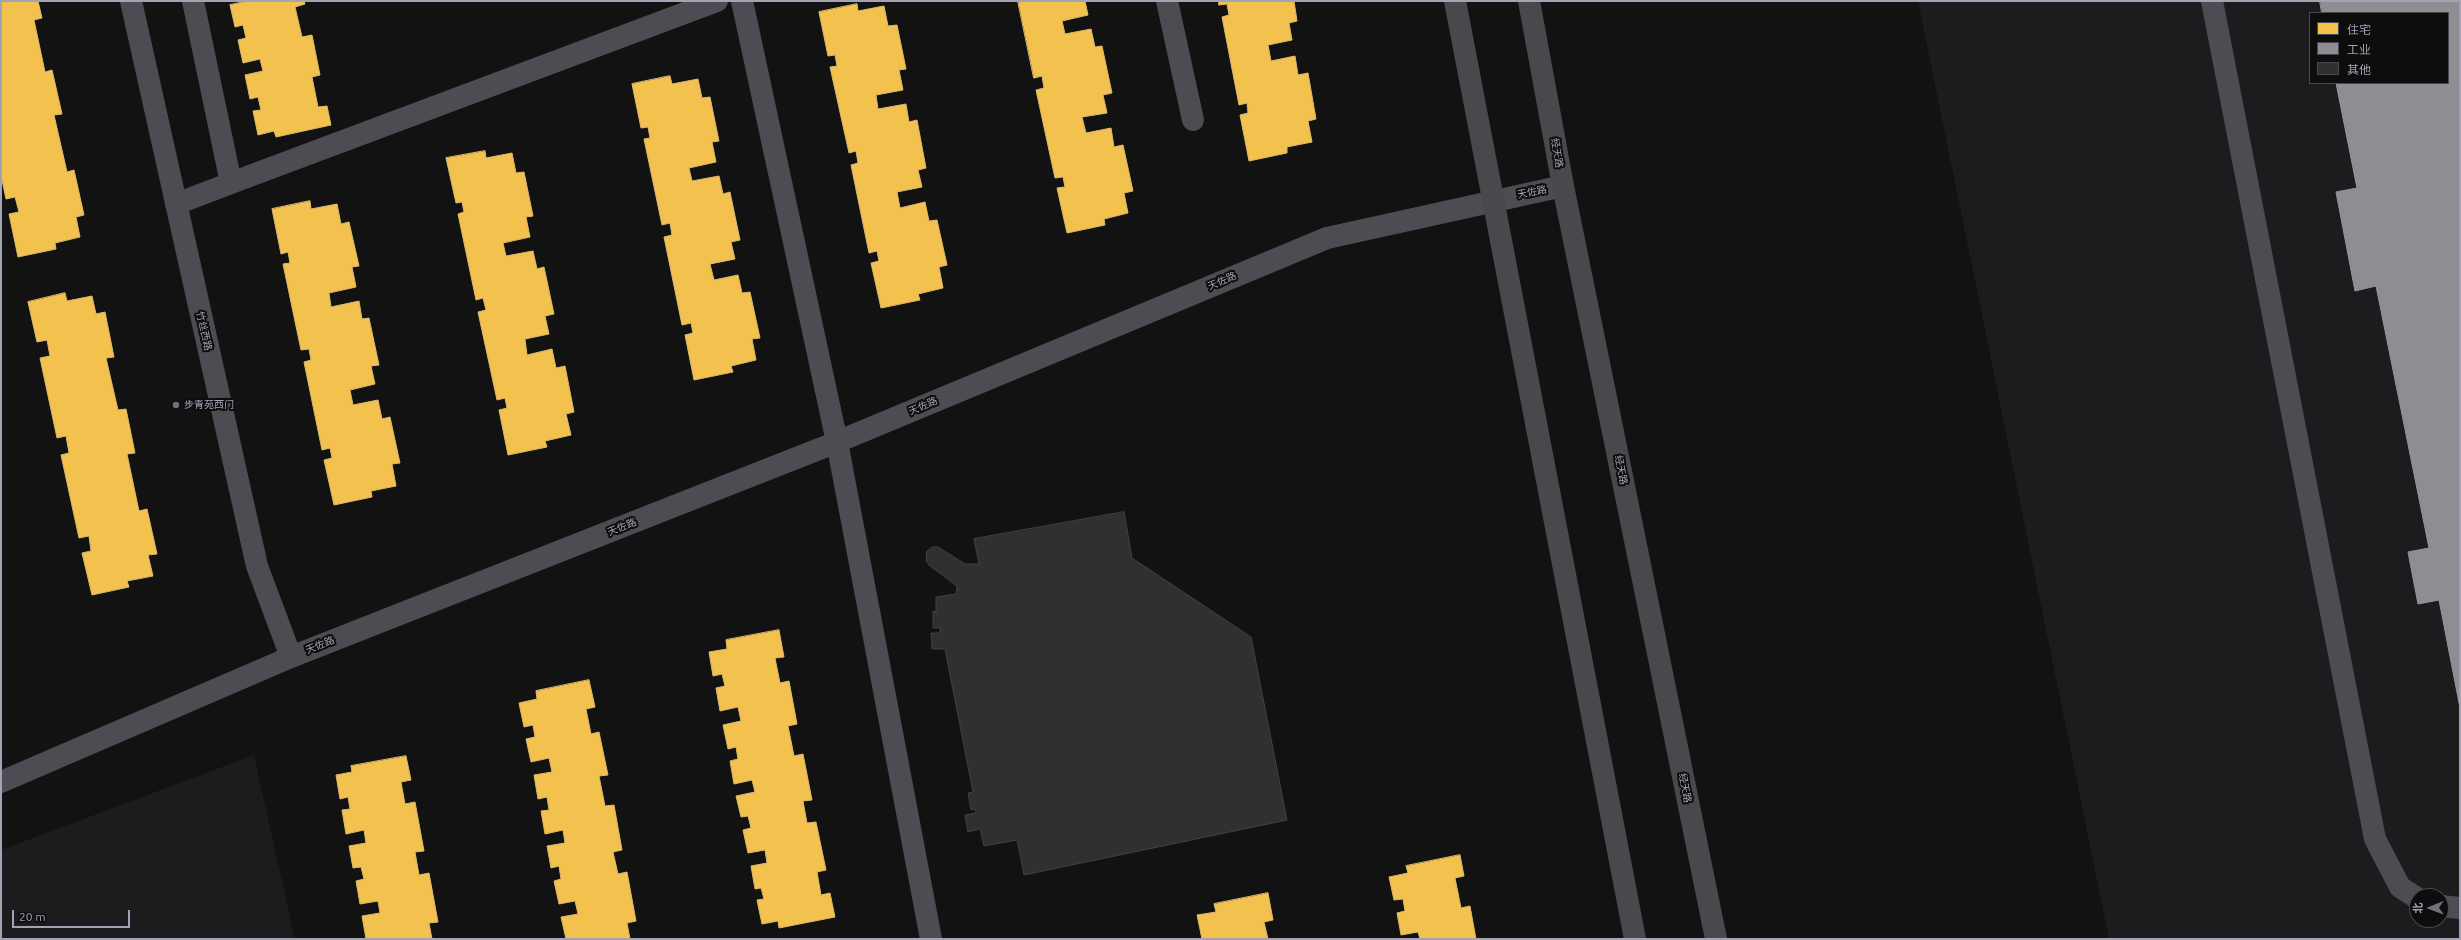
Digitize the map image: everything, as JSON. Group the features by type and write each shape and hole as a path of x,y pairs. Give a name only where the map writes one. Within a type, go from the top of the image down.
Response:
{"main road":[{"path":"1455,1 1635,939"},
{"name":"经天路","path":"1530,1 1563,186 1716,939"}],"street":[{"name":"竹丝西路","path":"131,1 257,566 291,657"},
{"path":"193,1 231,183"},
{"path":"176,204 717,1"},
{"path":"742,1 837,442 931,939"},
{"path":"1167,1 1193,120"},
{"path":"2212,1 2376,839 2400,887 2409,893"},
{"name":"天佐路","path":"1,782 291,657 837,442 1327,238 1493,200 1563,186"},
{"path":"2449,907 2460,908"}],"shaded area":[{"path":"1918,1 2460,1 2460,939 2109,939"},
{"path":"254,755 295,939 1,939 1,850"}],"building: 住宅":[{"path":"1,1 38,1 42,18 34,20 45,72 52,70 62,114 54,115 67,172 74,170 84,215 76,217 80,237 55,243 56,249 18,257 9,214 19,212 15,197 6,199 1,175"},
{"path":"248,1 304,1 305,4 295,7 302,37 312,35 320,75 312,77 318,107 327,106 331,125 276,137 274,131 258,135 253,111 261,110 258,97 250,99 245,75 263,71 260,59 243,63 238,40 246,38 243,25 235,27 230,5"},
{"path":"1018,1 1085,1 1088,15 1062,21 1065,34 1091,29 1095,47 1102,46 1112,93 1103,95 1107,113 1082,117 1086,133 1111,128 1114,147 1123,145 1133,191 1124,193 1128,213 1104,219 1105,225 1067,233 1057,188 1065,187 1063,177 1055,178 1036,90 1044,88 1042,76 1034,78"},
{"path":"1219,1 1294,1 1297,21 1289,23 1292,40 1268,45 1271,61 1295,56 1298,75 1308,73 1316,119 1308,121 1312,142 1287,147 1287,153 1249,161 1240,115 1248,113 1247,103 1239,105 1222,17 1229,15 1227,4 1219,5"},
{"path":"857,4 858,11 884,6 888,26 897,25 906,69 899,70 903,90 876,95 878,109 906,104 909,122 917,120 926,168 918,170 922,187 897,192 900,208 925,202 929,221 937,220 947,265 939,267 943,288 918,294 920,300 881,308 871,263 879,261 877,251 869,253 851,165 858,163 856,151 849,153 830,67 837,66 835,55 828,56 819,12"},
{"path":"670,76 672,84 698,79 702,98 710,97 719,141 712,142 716,162 689,168 692,181 719,176 723,194 730,192 740,240 731,242 735,259 710,264 714,280 738,275 742,293 750,292 760,338 752,339 756,360 731,366 733,372 694,380 685,335 693,333 691,323 682,325 664,237 672,235 670,223 662,225 644,139 650,138 648,127 641,128 632,84"},
{"path":"485,151 486,158 512,153 516,173 524,172 533,216 526,217 530,237 503,243 506,256 533,251 537,269 544,267 554,314 545,316 549,334 525,339 527,355 552,349 556,368 565,366 574,412 566,414 571,435 545,441 547,447 508,455 499,410 507,408 505,398 497,400 478,312 486,310 483,298 476,300 458,214 464,212 462,202 456,203 446,158"},
{"path":"310,201 311,209 337,204 341,224 349,222 359,266 352,267 356,287 329,293 331,307 359,301 362,319 369,318 379,365 371,366 375,384 350,390 353,405 378,400 382,419 390,417 400,463 392,464 396,486 371,491 372,497 334,505 324,460 332,458 330,448 322,450 304,362 311,360 309,349 301,350 283,264 290,263 288,252 281,254 272,209"},
{"path":"65,293 67,301 92,296 96,314 105,312 114,357 106,358 118,410 126,409 135,453 127,454 139,511 147,509 157,554 148,555 153,576 127,581 129,587 92,595 82,553 91,551 89,536 79,538 61,455 69,453 66,436 57,438 40,358 50,356 47,340 37,342 28,302"},
{"path":"779,630 784,657 775,658 780,683 789,681 797,724 788,726 794,756 803,754 812,800 803,801 807,823 816,822 826,870 817,872 821,895 830,893 835,917 779,928 778,921 762,924 757,900 764,899 761,888 755,889 751,866 767,863 765,850 748,853 743,830 751,828 748,816 741,817 736,796 755,792 752,780 734,784 730,761 738,759 736,747 728,749 723,725 741,721 738,707 720,711 716,688 725,686 722,674 713,676 709,652 727,649 726,640"},
{"path":"589,680 595,707 586,709 591,734 599,732 608,775 599,776 605,806 614,805 622,850 613,852 618,874 627,872 636,921 627,923 630,939 566,939 561,917 578,914 575,901 559,904 554,881 561,879 559,866 551,868 547,846 565,843 563,830 545,834 541,811 549,810 547,797 538,799 534,775 552,772 549,758 531,762 526,739 535,737 533,725 524,727 519,703 537,699 536,691"},
{"path":"406,756 411,780 401,782 405,804 415,802 424,851 415,852 419,875 429,873 438,922 429,923 432,939 366,939 362,916 380,913 378,901 360,904 356,881 364,879 361,867 353,868 349,846 366,843 364,830 346,834 342,810 350,809 348,797 340,799 336,775 352,772 351,766"},
{"path":"1460,855 1464,876 1455,878 1461,908 1470,906 1476,939 1420,939 1418,932 1401,935 1397,913 1405,911 1403,899 1394,900 1389,877 1408,873 1406,866"},
{"path":"1268,893 1273,920 1264,922 1268,939 1202,939 1197,915 1216,912 1214,904"}],"building: 工业":[{"path":"2320,1 2460,1 2460,708 2439,600 2418,604 2408,552 2429,548 2376,286 2355,291 2336,192 2357,188 2336,84 2449,84 2449,12 2322,12"}],"building: 其他":[{"path":"1124,512 1132,558 1251,637 1287,820 1024,875 1017,840 984,846 980,829 968,832 965,815 976,813 975,809 971,810 968,793 973,792 945,649 932,649 931,633 940,633 940,628 933,628 933,611 936,612 936,597 956,594 957,586 930,566 926,561 927,551 932,547 938,547 965,564 979,564 974,539"}],"place":[{"name":"步青苑西门","path":"176,405"}]}
